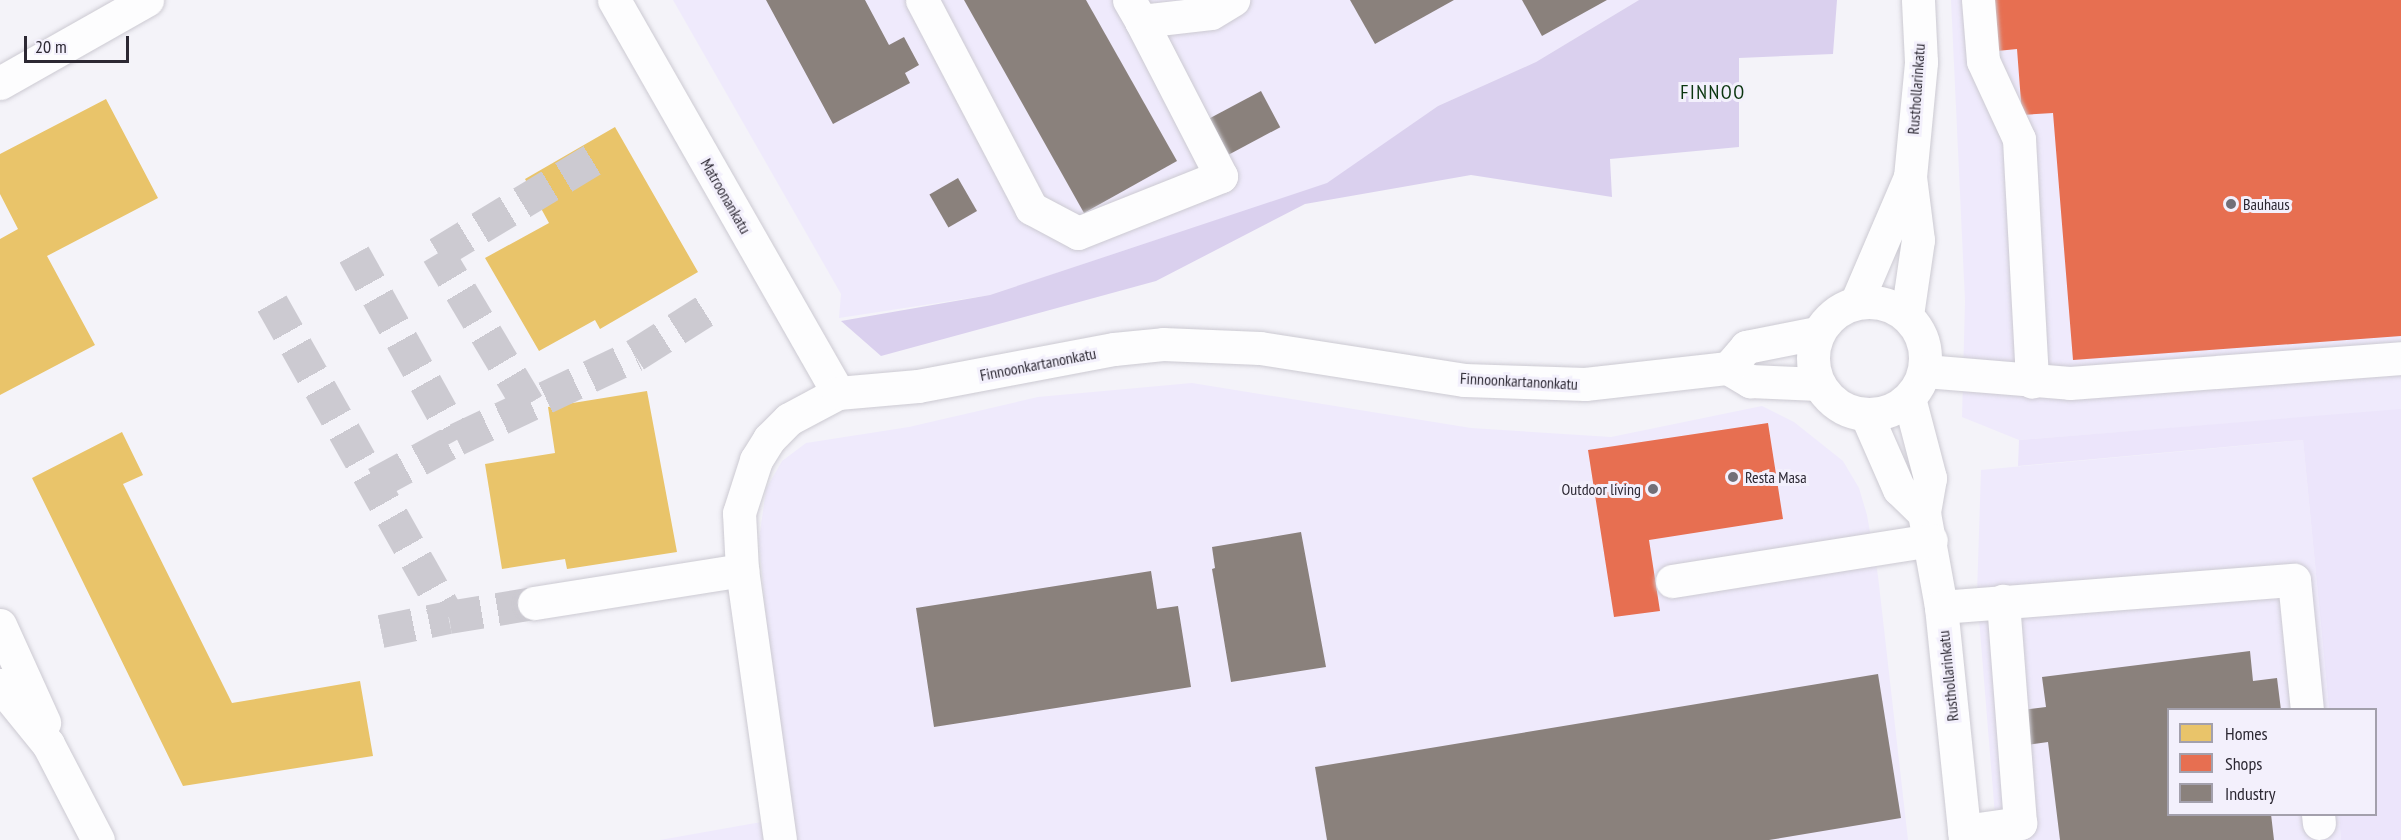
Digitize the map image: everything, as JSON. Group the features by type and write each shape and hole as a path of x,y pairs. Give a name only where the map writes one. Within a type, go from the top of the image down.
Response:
{"street":[{"path":"0,82 147,0"},
{"name":"Matroonankatu","path":"614,0 838,393"},
{"path":"922,0 1031,208 1078,233 1221,176 1135,10 1210,13 1233,0"},
{"name":"Rusthollarinkatu","path":"1907,315 1918,240 1910,177 1921,62 1918,0"},
{"path":"1978,0 1983,61 2019,139 2032,382"},
{"name":"Rusthollarinkatu","path":"1856,303 1910,177"},
{"path":"1856,303 1882,304 1907,315 1923,344 1917,384 1896,407 1866,414 1838,405 1818,384 1813,360 1817,333 1835,313 1856,303"},
{"path":"1817,333 1746,346 1728,368 1750,381 1818,384"},
{"name":"Finnoonkartanonkatu","path":"780,840 742,570 739,513 756,460 789,419 838,393 918,386 1114,349 1163,344 1260,348 1464,380 1534,384 1620,381 1728,368"},
{"path":"1917,384 2070,383 2401,358"},
{"name":"Rusthollarinkatu","path":"1917,384 1930,478 1927,526 1941,607 1965,835"},
{"path":"1672,581 1927,526 1899,489 1866,414"},
{"path":"534,603 742,570"},
{"path":"1941,607 2294,580 2307,708"},
{"path":"1965,835 2020,823 2003,601"},
{"path":"0,625 44,717 48,744"},
{"path":"0,685 48,744 98,840"}],"shaded area":[{"path":"673,0 1639,0 1536,62 1438,106 1328,183 990,295 839,318 841,294"},
{"path":"1639,0 1837,0 1833,54 1739,58 1739,147 1610,159 1612,197 1471,175 1305,204 1156,281 881,356 841,321 990,295 1327,183 1438,106 1536,62"},
{"name":"Bauhaus","path":"1951,0 2401,0 2401,410 2019,440 1962,417 1965,301"},
{"path":"1192,383 1471,428 1611,437 1762,406 1794,422 1843,461 1859,488 1867,515 1878,576 1908,840 660,840 784,818 759,540 766,489 782,461 806,443 909,427 1038,397"},
{"path":"2401,409 2401,840 2341,840 2339,816 2377,816 2377,708 2329,708 2303,440 2018,466 2019,440"},
{"path":"2303,440 2329,708 2167,708 2167,816 2339,816 2341,840 1997,840 1977,594 1981,470"}],"building: Homes":[{"path":"106,99 158,198 47,256 95,345 0,395 0,239 18,229 0,194 0,154"},
{"path":"615,127 698,272 600,329 595,320 539,351 485,258 549,223 525,179"},
{"path":"647,391 677,552 567,569 565,559 502,569 485,464 555,453 548,407"},
{"path":"122,432 143,475 123,484 232,703 360,681 373,756 183,786 32,478"}],"building: Shops":[{"name":"Bauhaus","path":"1992,0 2401,0 2401,336 2073,360 2053,113 2022,115 2017,49 1997,51"},
{"path":"1768,423 1783,519 1649,540 1660,611 1614,617 1588,450"}],"building: Industry":[{"path":"766,0 865,0 889,45 904,37 919,65 905,73 910,83 833,124"},
{"path":"964,0 1086,0 1177,161 1084,213"},
{"path":"1350,0 1454,0 1375,44"},
{"path":"1522,0 1607,0 1542,36"},
{"path":"1261,91 1280,127 1229,154 1210,118"},
{"path":"958,178 977,211 948,227 929,194"},
{"path":"1301,532 1326,667 1231,682 1212,569 1215,568 1212,547"},
{"path":"1151,571 1157,609 1178,606 1191,687 934,727 916,608"},
{"path":"2250,651 2253,681 2277,678 2281,708 2167,708 2167,816 2271,816 2274,840 2060,840 2048,742 2026,745 2022,710 2046,707 2042,677"},
{"path":"1878,674 1901,818 1769,840 1327,840 1315,767"}],"tunnel":[{"path":"528,404 438,253 603,153"},
{"path":"354,254 457,439"},
{"path":"272,303 449,617 534,603"},
{"path":"376,483 457,439 635,355 706,310"},
{"path":"381,631 449,617"}],"place":[{"name":"Bauhaus","path":"2231,204"},
{"name":"Resta Masa","path":"1733,477"},
{"name":"Outdoor living","path":"1653,489"}],"district":[{"name":"FINNOO","path":"1713,92"}]}
